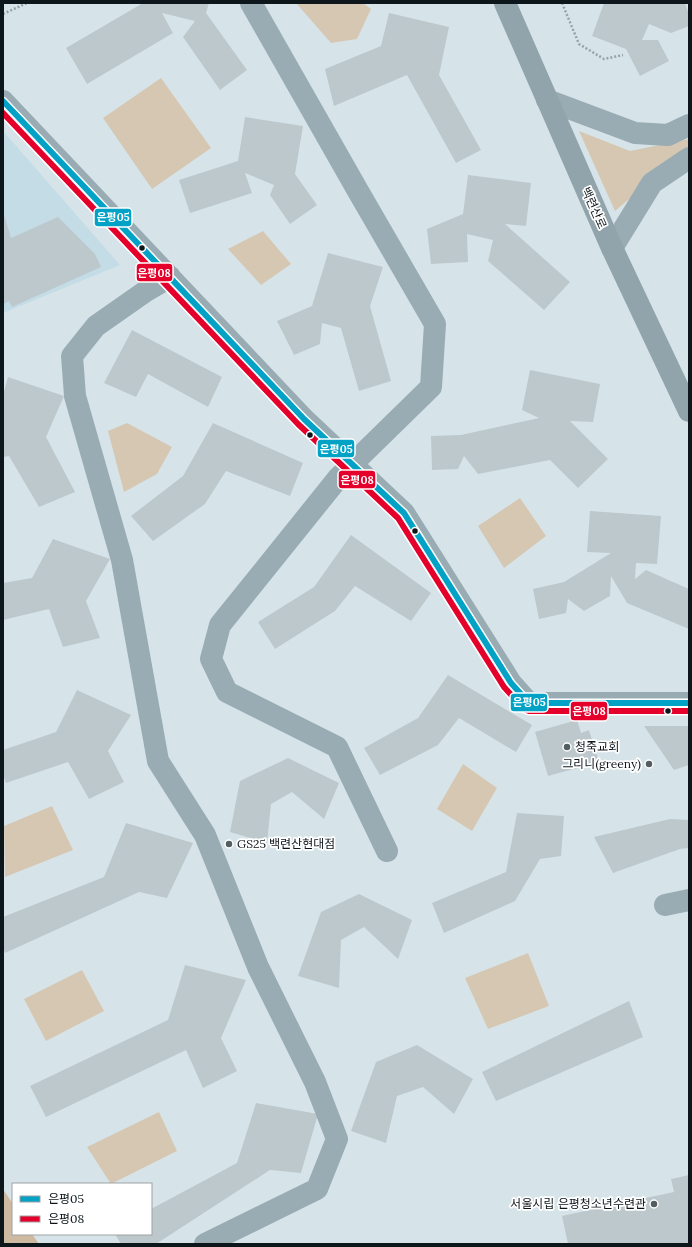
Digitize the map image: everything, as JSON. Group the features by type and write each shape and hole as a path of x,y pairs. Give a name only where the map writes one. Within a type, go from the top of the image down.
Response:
{"main road":[{"name":"백련산로","path":"505,3 612,248 689,411"}],"street":[{"path":"251,3 435,324 431,387 339,477 220,625 211,659 227,692 336,747 386,851"},
{"path":"3,100 304,420 404,513 510,683 529,703 689,703"},
{"path":"547,100 635,134 668,135 689,125"},
{"path":"612,248 652,183 689,158"},
{"path":"170,277 146,291 96,326 72,356 75,396 122,560 158,761 205,835 258,967 315,1082 337,1139 317,1190 205,1244"},
{"path":"666,905 689,900"}],"path":[{"path":"3,14 27,3"},
{"path":"562,3 579,44 604,60 623,55"}],"shaded area":[{"path":"296,3 363,3 371,9 357,39 331,43"},
{"path":"161,78 211,148 152,189 103,118"},
{"path":"3,131 120,265 3,313"},
{"path":"579,131 630,151 689,139 689,148 615,211"},
{"path":"263,231 291,264 261,285 228,249"},
{"path":"127,423 172,447 157,474 124,492 108,431"},
{"path":"520,498 546,536 504,568 478,526"},
{"path":"463,764 497,788 472,831 437,809"},
{"path":"52,806 73,850 5,877 4,826"},
{"path":"528,953 549,1006 488,1029 465,978"},
{"path":"82,970 104,1011 46,1041 24,999"},
{"path":"159,1112 177,1151 110,1183 87,1147"},
{"path":"3,1189 12,1202 12,1235 33,1235 39,1244 3,1244"}],"building":[{"path":"143,3 209,3 206,13 247,70 220,90 183,37 195,21 162,13 173,33 87,84 66,48"},
{"path":"604,3 685,3 689,14 689,26 671,33 649,24 642,40 658,40 669,61 640,76 626,49 592,36"},
{"path":"389,13 449,27 439,75 481,150 456,163 407,75 334,106 325,69 381,46"},
{"path":"245,117 303,126 295,174 317,205 290,224 270,195 274,185 245,173 252,193 190,213 179,180 238,161"},
{"path":"468,175 531,183 526,226 505,224 570,282 544,310 488,261 493,240 467,234 468,262 431,264 427,229 463,214"},
{"path":"3,211 11,238 58,217 95,254 101,267 12,307 9,301 3,304"},
{"path":"328,253 383,267 370,306 391,381 359,391 341,328 322,323 320,344 294,355 277,321 312,306"},
{"path":"132,330 222,377 208,407 148,374 136,397 104,383"},
{"path":"530,370 600,384 593,422 570,421 608,459 578,488 550,460 478,474 464,456 458,469 432,470 431,436 461,435 539,418 522,410"},
{"path":"8,377 64,396 46,437 75,492 39,507 9,456 3,457 3,395"},
{"path":"213,423 303,463 290,496 226,471 205,504 153,541 131,516 183,476"},
{"path":"590,511 661,516 657,564 636,563 635,579 646,570 689,589 689,629 627,603 611,576 610,596 584,611 568,599 566,613 539,619 533,589 564,582 611,553 587,552"},
{"path":"351,535 431,593 411,621 355,586 335,611 275,649 258,622 314,587"},
{"path":"53,539 110,559 86,601 100,638 63,647 49,609 3,620 3,583 32,578"},
{"path":"448,675 532,725 516,752 459,718 438,745 380,775 364,748 418,718"},
{"path":"77,690 131,715 108,751 124,782 89,799 68,762 6,783 3,775 3,750 56,732"},
{"name":"청죽교회","path":"577,720 581,733 589,730 599,762 548,776 535,732"},
{"path":"644,726 689,726 689,765 674,770"},
{"path":"288,758 339,783 324,819 292,792 271,804 267,843 230,832 240,781"},
{"path":"517,813 564,816 561,856 540,859 515,901 444,933 432,903 506,872"},
{"path":"670,819 689,820 689,848 680,849 613,873 594,837"},
{"path":"126,823 193,843 167,898 139,892 5,953 3,946 3,917 104,877"},
{"path":"359,894 412,920 398,959 364,927 341,940 339,988 298,976 321,912"},
{"path":"185,965 246,980 221,1038 237,1071 203,1088 186,1050 46,1117 30,1086 168,1020"},
{"path":"629,1001 643,1037 496,1101 482,1072"},
{"path":"417,1045 473,1079 454,1114 423,1087 397,1096 386,1143 351,1131 376,1062"},
{"path":"256,1103 318,1114 301,1173 270,1170 156,1244 121,1244 116,1235 152,1235 152,1208 237,1163"},
{"name":"서울시립 은평청소년수련관","path":"689,1175 689,1244 568,1244 562,1216 674,1192 671,1179"}],"transit line":[{"name":"은평05","path":"3,101 304,419 404,513 511,683 529,703 689,703"},
{"name":"은평08","path":"3,113 298,424 398,518 504,687 524,709 529,711 689,711"}],"place":[{"name":"청죽교회","path":"567,747"},
{"name":"그리니(greeny)","path":"649,764"},
{"name":"GS25 백련산현대점","path":"229,844"},
{"name":"서울시립 은평청소년수련관","path":"654,1204"}]}
